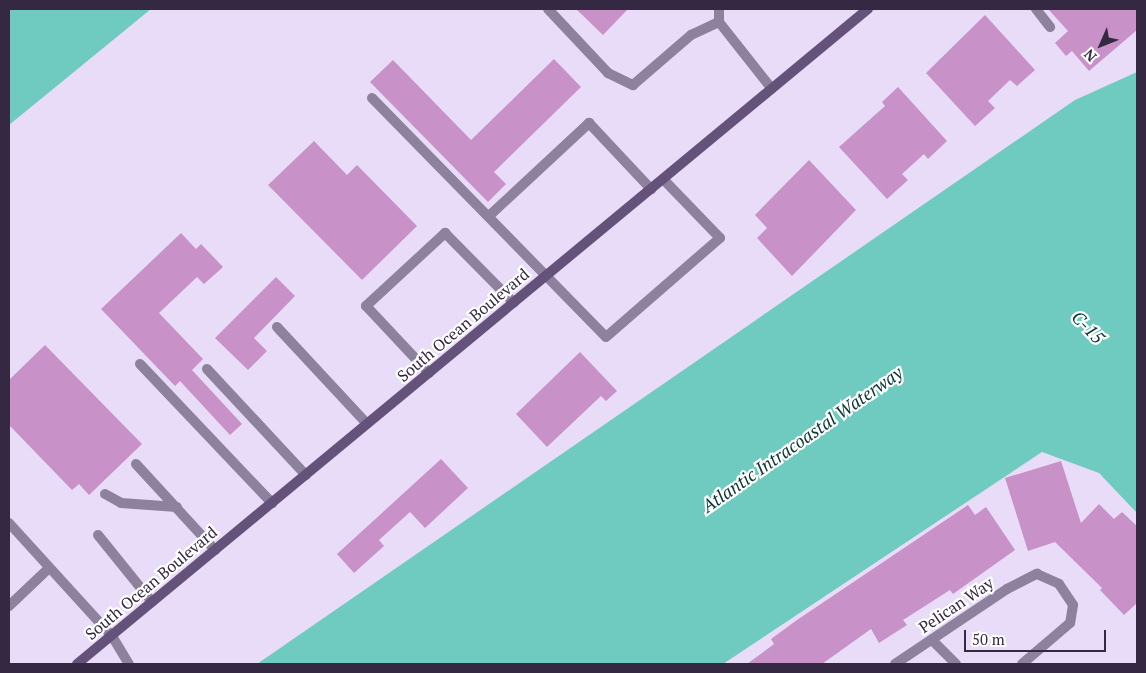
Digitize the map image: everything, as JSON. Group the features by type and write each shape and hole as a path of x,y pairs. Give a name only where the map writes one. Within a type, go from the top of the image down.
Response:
{"main road":[{"name":"South Ocean Boulevard","path":"77,664 868,9"}],"street":[{"path":"548,9 608,73 633,86 692,35 719,22"},
{"path":"719,9 719,22 772,89"},
{"path":"1036,9 1050,27"},
{"path":"372,98 606,337 720,238 663,179"},
{"path":"489,216 589,123 650,189"},
{"path":"429,373 366,306 444,233 514,303"},
{"path":"277,327 367,424"},
{"path":"140,364 272,503"},
{"path":"207,370 306,475"},
{"path":"136,464 215,550"},
{"path":"105,494 121,503 177,507"},
{"path":"9,522 112,636 129,664"},
{"path":"98,534 152,602"},
{"path":"9,606 49,568"},
{"name":"Pelican Way","path":"895,664 1007,589 1037,574 1059,584 1072,606 1070,622 1022,664"},
{"path":"932,640 956,664"}],"water":[{"path":"9,9 151,9 9,125"},
{"path":"1137,72 1137,513 1099,473 1042,452 723,664 257,664 1075,100"}],"building":[{"path":"576,9 628,9 603,35"},
{"path":"1048,9 1137,9 1137,30 1089,71 1072,51 1066,56 1055,43 1068,31"},
{"path":"985,15 1035,70 1017,86 1010,80 988,101 995,108 975,126 926,73"},
{"path":"554,59 581,87 494,172 506,184 488,202 370,82 393,60 471,140"},
{"path":"898,87 947,141 928,159 924,154 902,174 908,180 887,199 839,147 885,106 882,102"},
{"path":"314,141 347,175 357,165 417,226 362,280 268,185"},
{"path":"809,160 856,210 792,276 757,238 767,228 755,215"},
{"path":"181,233 196,249 201,244 223,267 204,284 197,277 159,313 203,359 192,370 242,424 230,435 180,381 175,386 101,309"},
{"path":"276,277 295,296 254,338 267,351 248,370 215,338"},
{"path":"45,345 142,444 89,495 79,484 72,490 9,425 9,380"},
{"path":"580,352 617,391 606,401 601,396 547,447 516,414"},
{"path":"441,459 468,488 425,528 410,512 379,540 384,546 354,573 337,554"},
{"path":"1061,461 1081,523 1099,504 1114,519 1122,512 1137,526 1137,603 1124,615 1100,590 1102,588 1055,542 1028,551 1005,478"},
{"path":"968,505 975,515 986,507 1015,550 953,594 950,590 903,620 907,625 879,643 871,629 822,664 747,664 774,644 771,639 797,620"}],"water label":[{"name":"C-15","path":"1088,327"},
{"name":"Atlantic Intracoastal Waterway","path":"802,439"}]}
